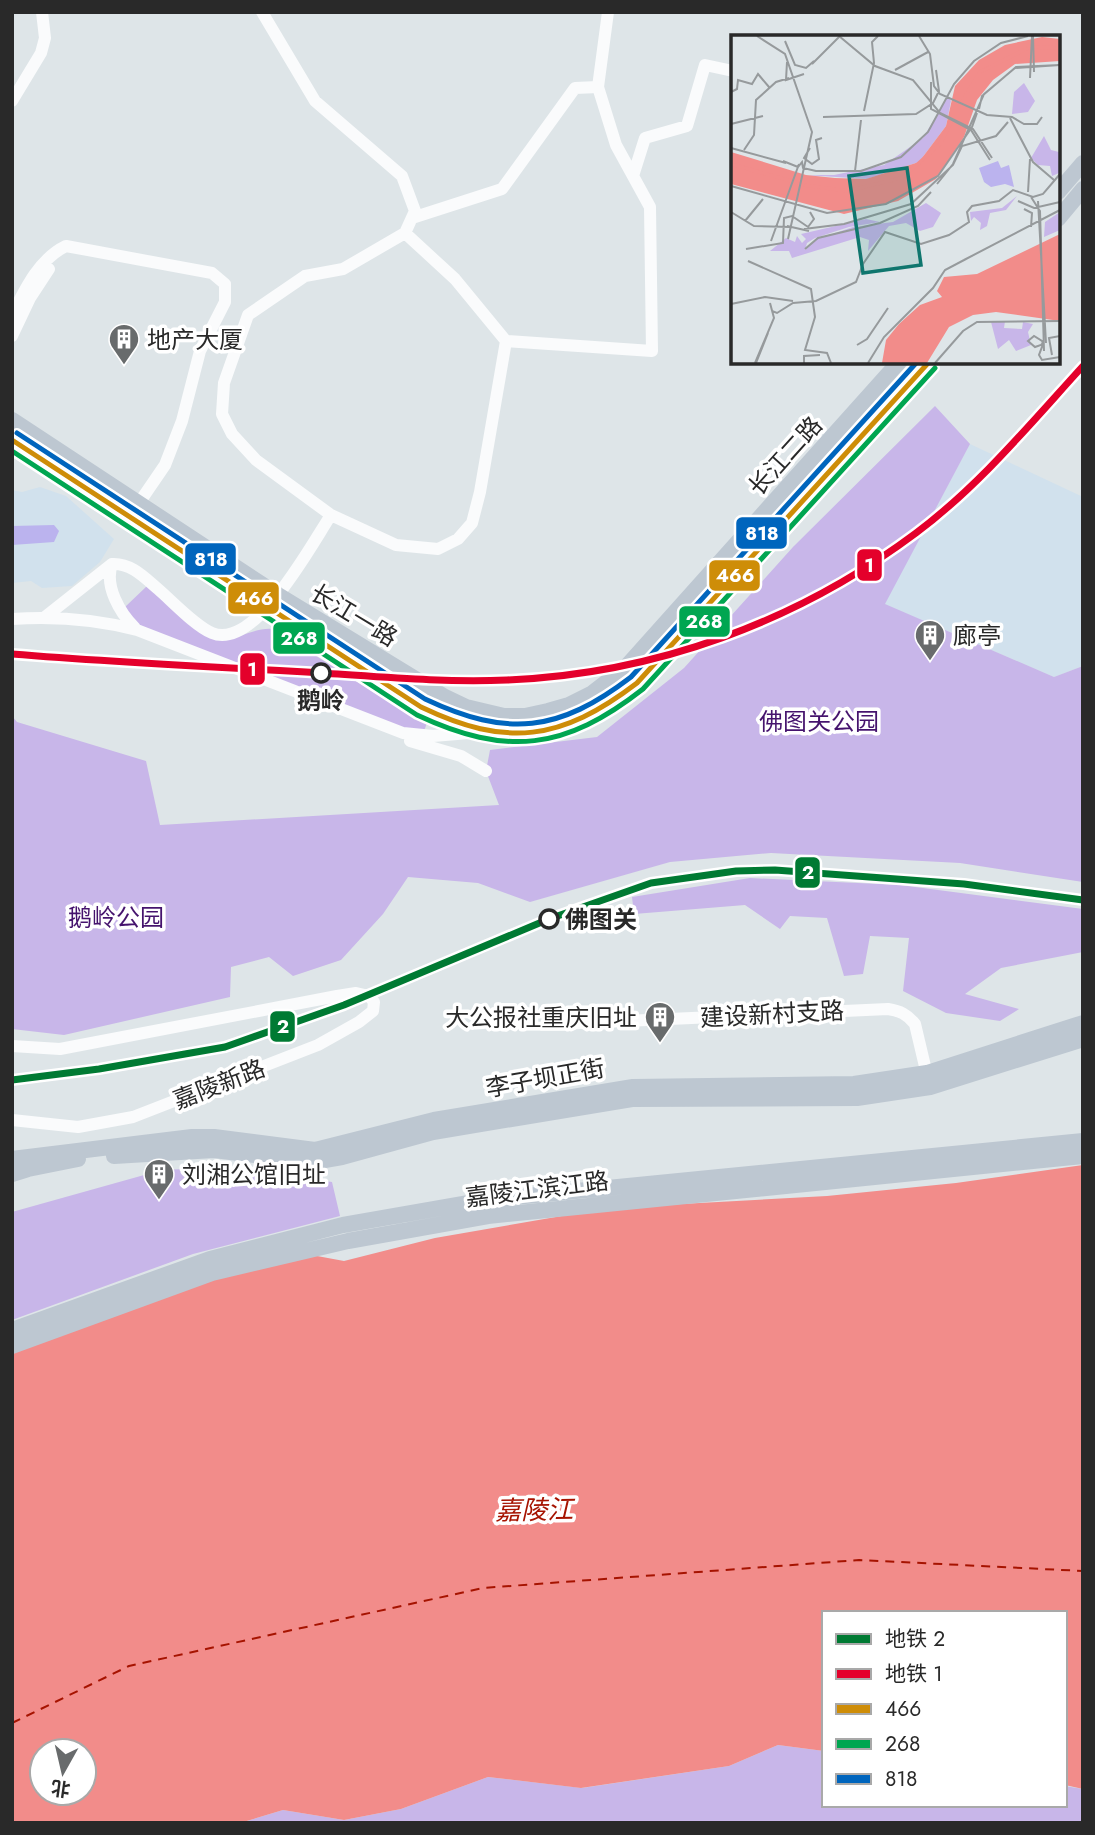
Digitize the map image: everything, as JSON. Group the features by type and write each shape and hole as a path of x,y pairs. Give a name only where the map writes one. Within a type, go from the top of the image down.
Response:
{"main road":[{"path":"1060,190 1083,163"},
{"path":"1060,217 1083,189"},
{"name":"长江二路","path":"505,716 524,716 569,705 591,694 626,667 897,364"},
{"name":"长江二路","path":"482,732 529,734 553,730 576,723 620,698 637,683 927,364"},
{"name":"长江一路","path":"12,420 278,595 445,697 466,707 505,716"},
{"name":"长江一路","path":"12,440 421,707 459,726 482,732"},
{"name":"李子坝正街","path":"928,1080 1083,1023"},
{"name":"李子坝正街","path":"12,1159 192,1137 215,1137 315,1150 434,1120 609,1096 856,1091 928,1080 1083,1040"},
{"name":"李子坝正街","path":"12,1174 84,1158 193,1149 319,1161 433,1132 609,1096"},
{"name":"嘉陵江滨江路","path":"12,1330 210,1259 343,1225 486,1200 1083,1141"},
{"name":"嘉陵江滨江路","path":"12,1346 212,1273 386,1234 488,1216 1083,1156"}],"street":[{"path":"12,101 41,53 45,38 41,12"},
{"path":"262,12 315,101 402,176 415,211 405,233 343,269 304,276 248,315 224,383 222,414 232,434 256,460 331,515 396,545 438,549 458,538 472,523 480,492 506,341"},
{"path":"405,233 455,279 506,341 652,351 650,207 616,145 598,87 608,12"},
{"path":"633,176 645,138 687,126 705,65 731,71"},
{"path":"412,218 502,189 575,88 598,87"},
{"path":"12,315 39,268 57,251 72,246 212,273 225,284 225,302 200,351 182,421 165,465 139,503"},
{"path":"12,336 57,251"},
{"path":"45,617 112,564 121,563 138,572 211,633 222,635 239,631 278,595 331,515"},
{"path":"112,564 108,573 120,610 137,630"},
{"path":"12,619 45,617 98,620 137,630 402,733 433,737 482,732"},
{"path":"402,733 411,742 461,756 486,771"},
{"name":"嘉陵新路","path":"12,1046 60,1049 356,993 369,996 374,1002 373,1011 359,1022 318,1045 133,1118 78,1127 12,1120"},
{"name":"建设新村支路","path":"558,1024 888,1009 909,1016 915,1024 928,1080"}],"shaded area":[{"path":"970,444 1083,497 1083,666 1054,677 884,604"},
{"path":"40,487 66,496 114,539 100,562 72,586 42,588 31,581 12,583 12,490 22,492"},
{"path":"54,525 59,531 54,542 12,545 12,526"}],"green space":[{"path":"935,406 970,444 885,604 1054,677 1083,666 1083,882 960,863 771,853 670,862 530,902 478,883 408,877 383,914 341,960 293,976 269,957 231,967 230,997 64,1035 12,1029 12,716 17,722 146,761 160,825 499,805 486,771 490,750 597,737 684,668 793,547"},
{"path":"147,586 212,638 228,639 257,630 273,629 427,723 424,731 403,728 137,626 125,607"},
{"path":"750,878 900,885 1083,909 1083,952 1001,968 965,994 1019,1009 1000,1021 946,1013 903,991 909,938 870,936 863,974 844,976 827,918 790,916 780,929 745,905 634,914 632,897"},
{"path":"235,1167 332,1182 340,1216 193,1254 12,1320 12,1212 162,1170"},
{"path":"778,1745 822,1751 822,1807 1067,1807 1067,1786 1083,1789 1083,1823 240,1823 283,1810 344,1820 401,1809 488,1777 582,1788 729,1766"}],"water":[{"name":"嘉陵江","path":"1083,1165 1083,1789 1067,1785 1067,1611 822,1611 822,1751 778,1745 729,1766 581,1788 488,1777 401,1809 344,1820 283,1810 240,1823 12,1823 12,1336 263,1246 344,1261 435,1238 608,1208 827,1196 956,1183"}],"ferry route":[{"path":"12,1723 129,1666 483,1588 859,1560 1083,1571"}],"metro line":[{"name":"1","path":"12,654 457,681 562,676 617,667 670,654 722,638 823,593 916,533 983,475 1083,366"},
{"name":"2","path":"12,1080 99,1069 225,1047 344,1005 549,919 651,883 736,871 775,870 964,884 1083,900"}],"transit line":[{"name":"818","path":"17,433 425,699 482,720 508,724 532,723 580,709 631,677 915,364"},
{"name":"466","path":"12,440 421,707 480,729 507,733 533,732 558,727 583,717 637,683 927,364"},
{"name":"268","path":"12,451 417,715 479,737 534,741 587,725 643,689 935,368"}],"place":[{"name":"地产大厦","path":"124,366"},
{"name":"廊亭","path":"930,662"},
{"name":"鹅岭","path":"321,673"},
{"name":"佛图关","path":"549,919"},
{"name":"大公报社重庆旧址","path":"660,1044"},
{"name":"刘湘公馆旧址","path":"159,1201"}],"park label":[{"name":"佛图关公园","path":"819,721"},
{"name":"鹅岭公园","path":"116,917"}]}
